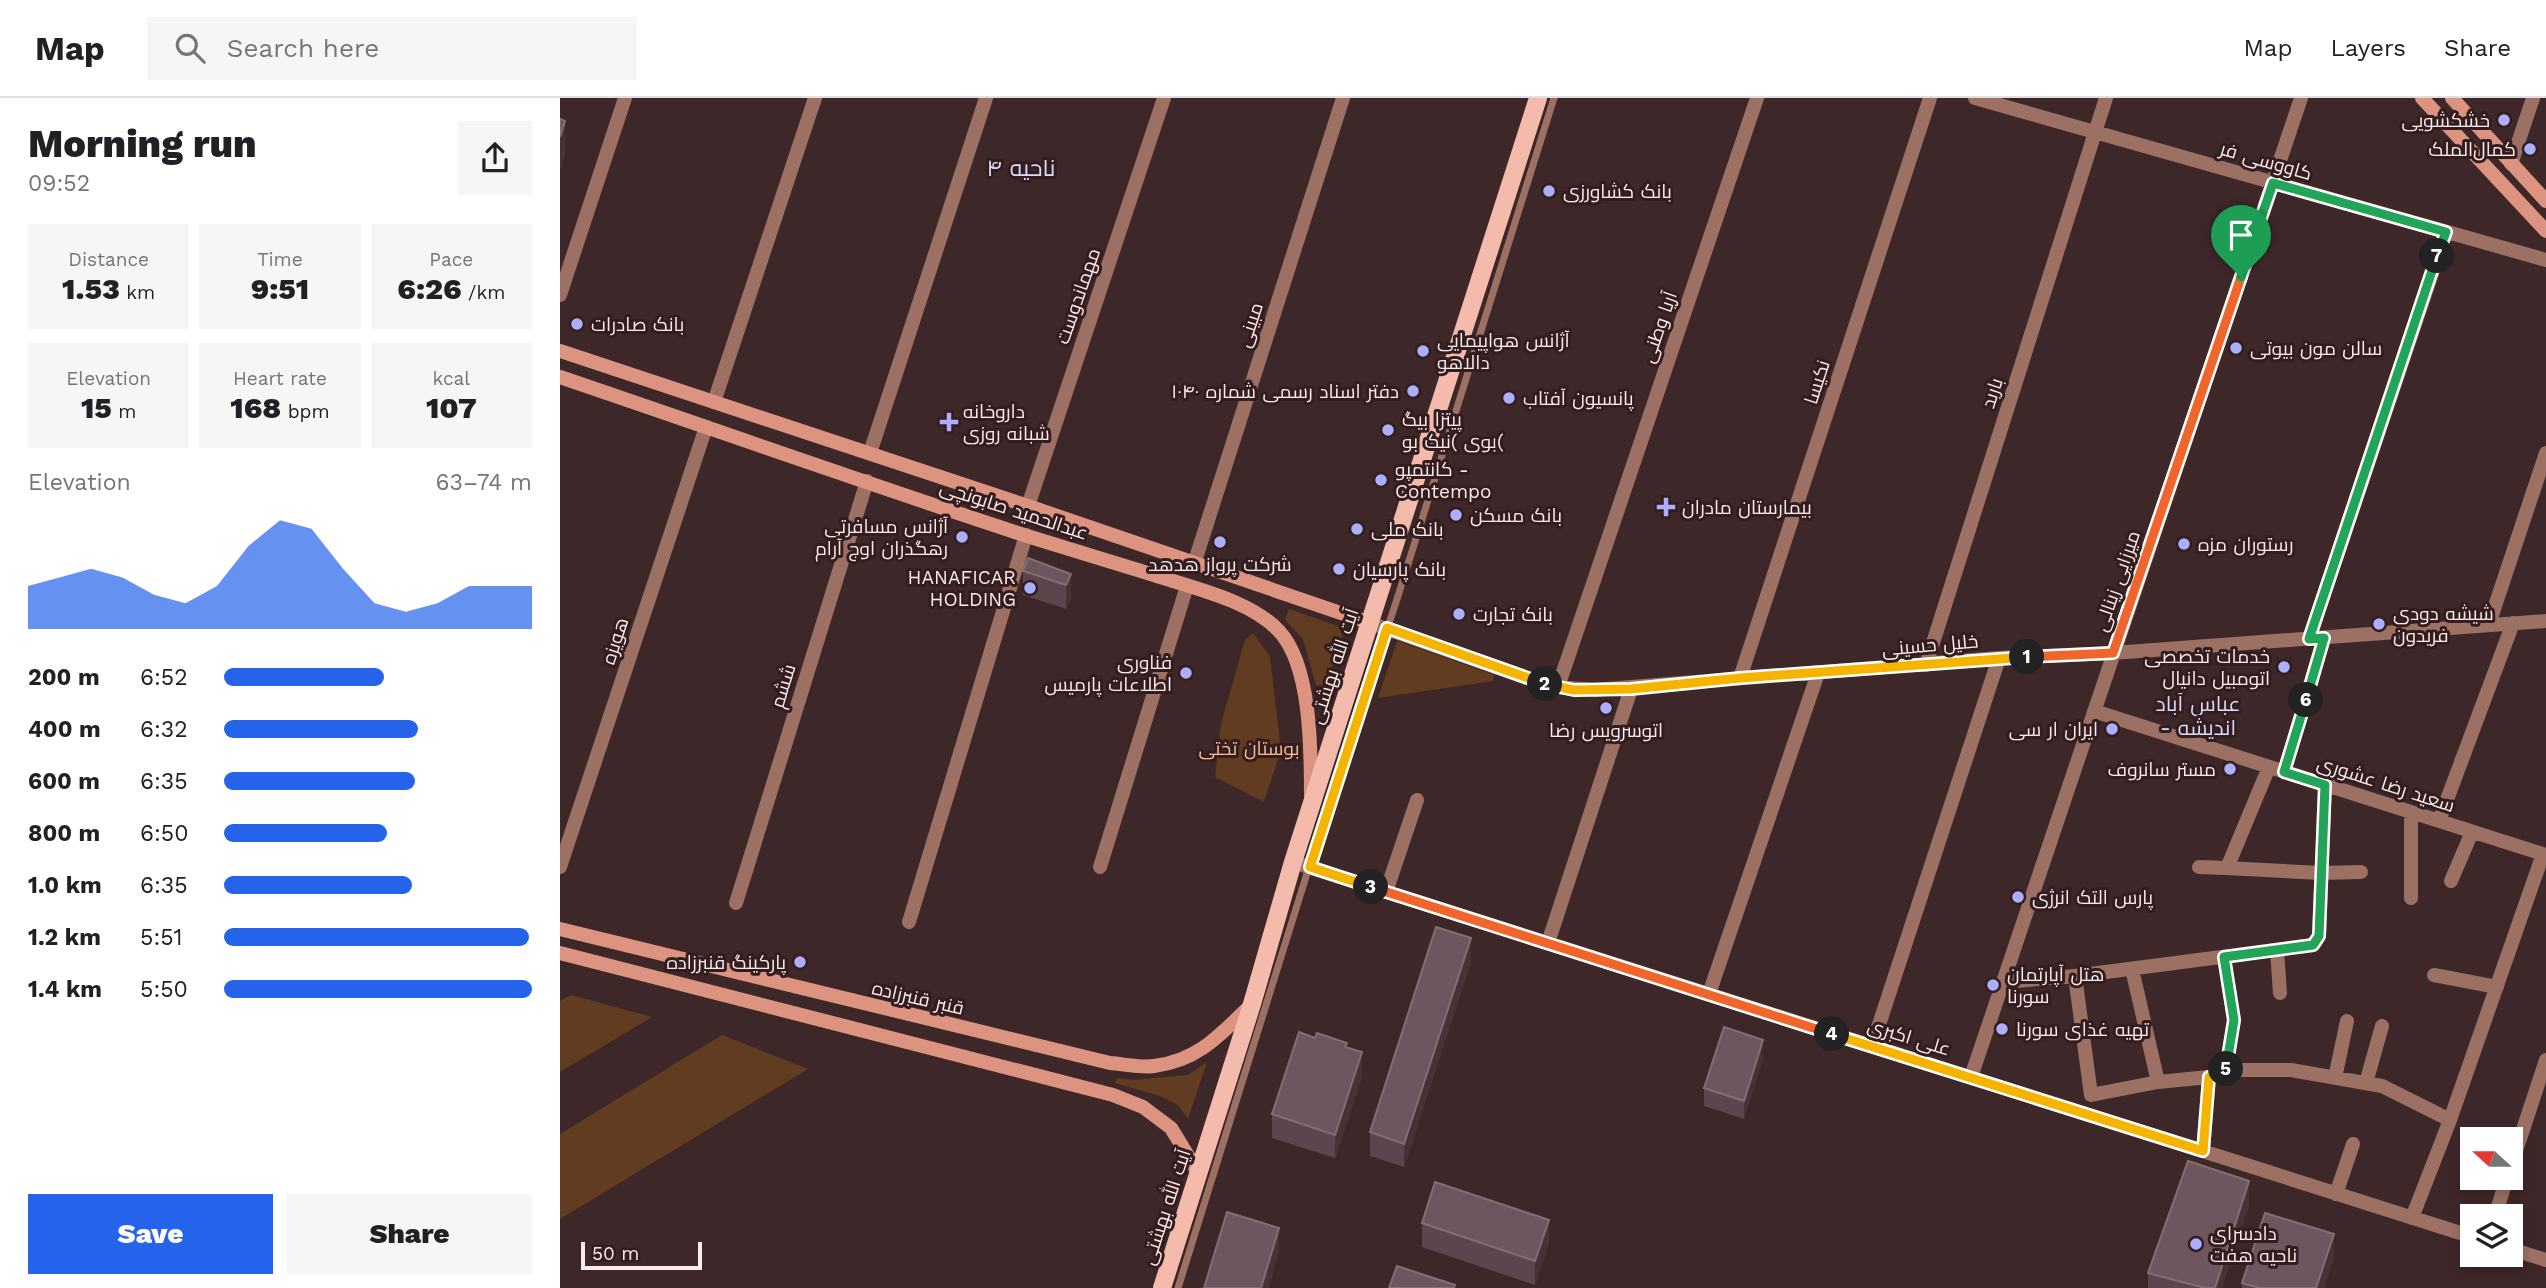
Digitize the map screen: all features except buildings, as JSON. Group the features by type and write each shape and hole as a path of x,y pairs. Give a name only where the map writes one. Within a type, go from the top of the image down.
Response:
{"main road":[{"name":"آیت الله بهشتی","path":"1162,1288 1252,1004 1301,865 1311,806 1379,626 1538,98"},
{"path":"2422,98 2546,231"},
{"path":"2452,98 2546,201"},
{"name":"عبدالحمید صابونچی","path":"560,351 1379,626"},
{"name":"عبدالحمید صابونچی","path":"560,377 1026,535 1187,586 1262,615 1277,629 1289,646 1297,665 1305,701 1311,806"},
{"path":"706,427 714,402"},
{"path":"1187,586 1194,564"},
{"name":"قنبر قنبرزاده","path":"560,929 1110,1063 1152,1067 1190,1058 1252,1004"},
{"path":"560,953 1113,1095 1143,1107 1171,1128 1199,1174"}],"street":[{"path":"560,295 625,98"},
{"path":"714,402 815,98"},
{"path":"870,453 986,98"},
{"name":"مهماندوست","path":"1028,506 1164,98"},
{"name":"مبینی","path":"1194,564 1343,98"},
{"name":"آریا وطنی","path":"1558,687 1757,98"},
{"name":"نکیسا","path":"1740,678 1930,98"},
{"name":"کاووسی فر","path":"1975,98 2546,260"},
{"name":"باربد","path":"1926,665 2106,98"},
{"name":"میرزایی زینالی","path":"1971,1077 2301,98"},
{"path":"2511,164 2533,98"},
{"path":"2309,639 2446,232"},
{"name":"هویزه","path":"560,867 706,427"},
{"path":"2489,624 2546,453"},
{"name":"ششم","path":"736,903 867,481"},
{"path":"909,922 1026,535"},
{"path":"1100,867 1187,586"},
{"name":"خلیل حسینی","path":"1379,626 1513,674 1558,687 1594,690 1999,658 2113,653 2546,621"},
{"path":"2439,821 2513,623"},
{"path":"2284,772 2324,638"},
{"path":"1872,1046 1999,658"},
{"path":"1709,994 1818,673"},
{"path":"1548,943 1631,689"},
{"name":"سعید رضا عشوری","path":"2094,711 2544,855"},
{"path":"2227,868 2269,767"},
{"path":"2003,982 2075,976 2313,945 2319,936 2325,785"},
{"path":"1387,892 1417,800"},
{"path":"2411,812 2411,898"},
{"path":"2451,881 2472,832"},
{"path":"2412,1218 2450,1120 2544,855"},
{"name":"علی‌ اکبری","path":"1301,865 2460,1233"},
{"path":"2199,867 2321,873 2361,872"},
{"path":"2277,950 2280,993"},
{"path":"2224,957 2234,1020 2226,1070"},
{"path":"2132,969 2158,1082"},
{"path":"2434,975 2497,987"},
{"path":"2075,976 2091,1095 2158,1082 2209,1077 2226,1070 2291,1070 2382,1086 2450,1120"},
{"path":"2335,1078 2347,1021"},
{"path":"2366,1083 2382,1026"},
{"path":"2524,1127 2546,1060"},
{"path":"2203,1151 2209,1077"},
{"path":"2336,1194 2353,1144"},
{"path":"2523,1253 2546,1260"}],"lane":[{"path":"1178,1288 1301,865 1553,98"}],"green space":[{"path":"1289,609 1338,626 1343,636 1326,683 1322,686 1316,685 1303,639 1285,620"},
{"name":"بوستان تختی","path":"1253,633 1270,657 1281,750 1264,802 1215,777 1221,724 1245,640"},
{"path":"1397,641 1494,675 1493,681 1378,698"},
{"path":"571,995 652,1017 560,1072 560,1001"},
{"path":"722,1035 808,1069 560,1219 560,1134"},
{"path":"1207,1062 1188,1119 1178,1105 1160,1096 1115,1083 1117,1078 1134,1080 1188,1075"}],"place":[{"name":"خشکشویی","path":"2504,120"},
{"name":"کمال‌الملک","path":"2530,149"},
{"name":"بانک کشاورزی","path":"1549,191"},
{"name":"بانک صادرات","path":"577,324"},
{"name":"سالن مون بیوتی","path":"2236,348"},
{"name":"آژانس هواپیمایی دالاهو","path":"1423,351"},
{"name":"دفتر اسناد رسمی شماره ۱۰۴۰","path":"1413,391"},
{"name":"پانسیون آفتاب","path":"1509,398"},
{"name":"داروخانه شبانه روزی","path":"949,422"},
{"name":"پیتزا بیگ بوی )نیک بو(","path":"1388,430"},
{"name":"کانتمپو - Contempo","path":"1381,480"},
{"name":"بیمارستان مادران","path":"1666,507"},
{"name":"بانک مسکن","path":"1456,515"},
{"name":"بانک ملی","path":"1357,529"},
{"name":"آژانس مسافرتی رهگذران اوج آرام","path":"962,537"},
{"name":"شرکت پرواز هدهد","path":"1220,542"},
{"name":"رستوران مزه","path":"2184,544"},
{"name":"بانک پارسیان","path":"1339,569"},
{"name":"HANAFICAR HOLDING","path":"1030,588"},
{"name":"بانک تجارت","path":"1459,614"},
{"name":"شیشه دودی فریدون","path":"2379,624"},
{"name":"خدمات تخصصی اتومبیل دانیال","path":"2284,667"},
{"name":"فناوری اطلاعات پارمیس","path":"1186,673"},
{"name":"اتوسرویس رضا","path":"1606,708"},
{"name":"ایران ار سی","path":"2112,729"},
{"name":"مستر سانروف","path":"2230,769"},
{"name":"پارس التک انرژی","path":"2018,897"},
{"name":"پارکینگ قنبرزاده","path":"800,962"},
{"name":"هتل آپارتمان سورنا","path":"1993,985"},
{"name":"تهیه غذای سورنا","path":"2002,1029"},
{"name":"دادسرای ناحیه هفت","path":"2196,1244"}],"district":[{"name":"ناحیه ۴","path":"1021,168"},
{"name":"عباس آباد - اندیشه","path":"2198,715"}],"route":[{"path":"2273,183 2446,232 2309,639 2324,638 2284,772 2325,785 2319,936 2313,945 2224,957 2234,1020 2226,1070 2209,1077 2203,1151 1310,867 1387,628 1513,674 1574,690 1631,689 1999,658 2113,653 2241,277 2273,183"}]}
